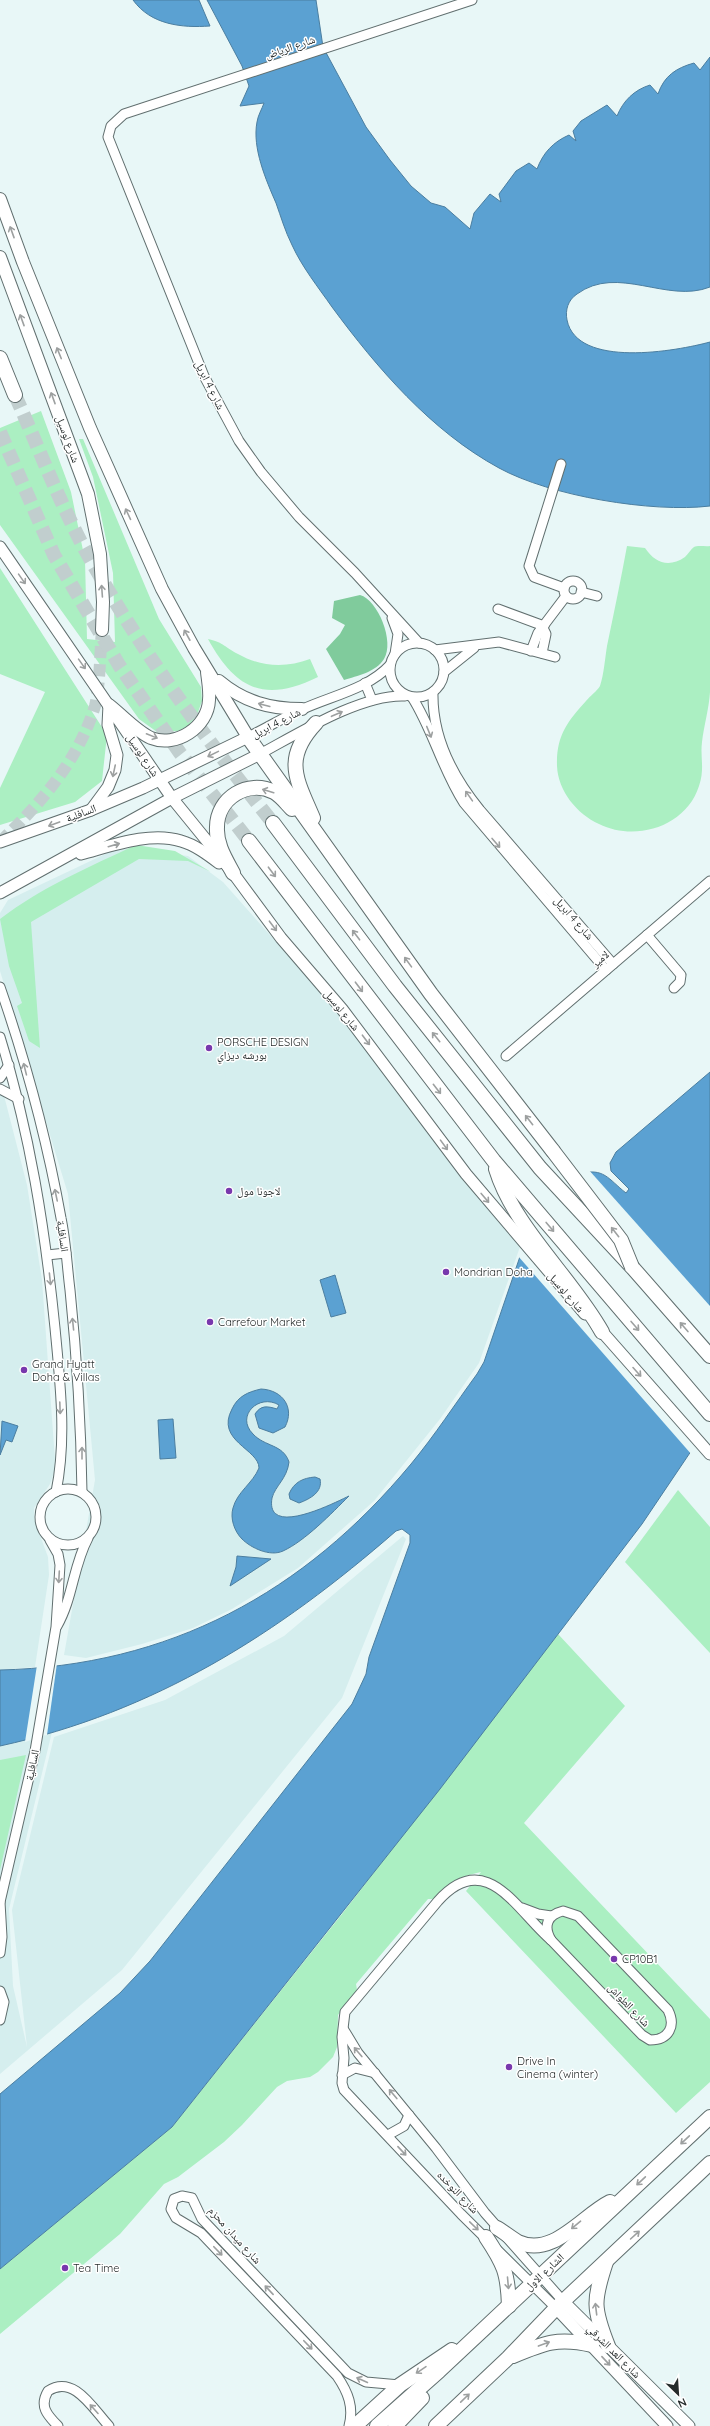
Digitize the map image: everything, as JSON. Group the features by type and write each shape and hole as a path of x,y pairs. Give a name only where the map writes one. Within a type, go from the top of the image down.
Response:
{"main road":[{"path":"0,199 23,262 106,465 162,589 207,668 248,737 325,846 431,994 621,1240 632,1267"},
{"name":"شارع لوسيل","path":"0,257 88,494 100,554 103,602 102,630"},
{"path":"0,358 15,395"},
{"path":"110,705 151,738 162,740 185,736 197,728 210,701 207,668"},
{"path":"207,668 230,690 244,698 273,708 302,709"},
{"path":"316,724 299,744 295,768 299,788 325,846"},
{"path":"233,873 222,852 216,826 224,803 243,790 264,789 274,792 284,800 325,846"},
{"path":"272,824 395,986 540,1168 632,1267 710,1356"},
{"path":"249,841 494,1161 710,1414"},
{"path":"494,1161 500,1181 515,1210 588,1307 602,1332"},
{"name":"الشارع الاول","path":"377,2426 440,2371 536,2279 710,2117"},
{"path":"438,2424 508,2358 560,2304 710,2163"},
{"path":"678,2193 710,2178"},
{"path":"498,2228 519,2242 533,2245 547,2244 562,2237 600,2207 622,2199"},
{"path":"486,2237 505,2268 508,2278 509,2306"},
{"path":"606,2262 595,2300 595,2310 608,2346"},
{"path":"355,2426 400,2386 478,2334"},
{"path":"508,2358 556,2340 571,2340 592,2345"},
{"path":"394,2426 426,2394 440,2371"}],"street":[{"name":"شارع الرياض","path":"116,119 124,114 472,0"},
{"name":"شارع 4 ابريل","path":"116,119 109,130 111,147 204,376 221,410 239,441 281,496 419,643"},
{"path":"561,464 529,566 534,577 575,598 581,592"},
{"name":"شارع لوسيل","path":"0,547 110,705 172,798 233,873 281,938 342,1010 466,1174 505,1221 571,1300 602,1332 708,1451"},
{"path":"531,651 538,634 565,592 568,582 575,581 580,585 581,592"},
{"path":"581,592 597,596"},
{"name":"شارع 4 ابريل","path":"388,610 398,634 394,654"},
{"path":"498,610 543,627 546,634 542,653"},
{"path":"435,650 444,664 441,684 433,692 423,697 409,697 398,690 391,681 390,665 394,654 405,645 419,643 435,650 499,642 555,657"},
{"path":"444,672 467,652 486,644"},
{"name":"شارع 4 ابريل","path":"160,779 248,737 302,709 365,683 378,676 390,665"},
{"path":"365,683 372,700"},
{"name":"شارع 4 ابريل","path":"433,692 436,724 445,762"},
{"name":"شارع 4 ابريل","path":"172,798 316,724 372,700 389,696 409,697 425,722 445,762 471,799 531,876 610,967"},
{"path":"91,810 108,787 115,770 117,755 108,725 110,705"},
{"name":"السافلية","path":"3,840 91,810 160,779"},
{"path":"0,893 172,798"},
{"path":"63,859 134,839 181,840 200,849 233,873"},
{"path":"0,899 29,876"},
{"name":"لامير","path":"506,1056 710,880"},
{"path":"647,935 681,975 680,982 674,988"},
{"name":"السافلية","path":"0,987 24,1065 50,1164 62,1219 78,1370 82,1452 82,1492"},
{"name":"السافلية","path":"0,1037 19,1100 31,1156 47,1255 59,1376 62,1464 56,1492"},
{"path":"0,1078 9,1065"},
{"path":"0,1089 19,1100"},
{"path":"47,1255 66,1253"},
{"path":"69,1489 82,1492 92,1502 97,1517 96,1524 89,1537 82,1542 70,1545 58,1544 50,1540 42,1528 40,1514 45,1501 56,1492 69,1489"},
{"name":"السافلية","path":"56,1627 64,1613 81,1551 89,1537"},
{"name":"السافلية","path":"0,1953 2,1937 0,1902 35,1751 56,1627 60,1565 58,1554 50,1540"},
{"name":"شارع الطواش","path":"344,2090 342,2075 344,2058 343,2027 345,2012 438,1901 455,1886 467,1881 491,1884 503,1890 642,2035 650,2040 667,2035 672,2025 668,2010 578,1916 563,1911 551,1916 531,1912 520,1906"},
{"path":"551,1916 546,1929 551,1940"},
{"path":"0,1991 4,2002 0,2020"},
{"path":"343,2027 351,2044 376,2074"},
{"path":"342,2075 355,2068 365,2069 376,2074"},
{"name":"شارع النوخده","path":"376,2074 498,2228 536,2279"},
{"name":"شارع النوخده","path":"344,2090 486,2237 536,2279"},
{"path":"388,2136 404,2126 409,2115"},
{"name":"شارع ميدان محزم","path":"349,2426 351,2418 349,2396 338,2376 201,2233 176,2218 171,2210 174,2199 182,2196 192,2198 202,2219 348,2373 366,2382 400,2386"},
{"name":"شارع العد الشرقي","path":"536,2279 560,2304 608,2346 689,2426"},
{"name":"شارع العد الشرقي","path":"560,2304 592,2345 667,2426"},
{"path":"58,2426 47,2414 43,2404 48,2391 62,2385 70,2386 109,2426"}],"shaded area":[{"path":"118,848 188,856 223,882 325,997 521,1244 479,1363 440,1419 374,1501 298,1568 232,1609 193,1628 142,1644 86,1658 64,1655 95,1480 68,1194 0,971 0,913 8,900"},
{"name":"Grand Hyatt Doha & Villas","path":"0,1080 27,1185 42,1280 55,1460 54,1472 50,1484 34,1508 34,1519 48,1557 49,1575 35,1667 0,1670"},
{"path":"403,1536 406,1539 342,1698 122,1970 0,2074 0,1746 52,1732 9,1909 13,1986 27,2047 12,1910 54,1737 165,1700 284,1636"}],"green space":[{"path":"41,411 71,492 85,560 87,639 115,642 113,573 93,477 79,439 83,439 159,619 201,687 202,701 197,715 188,726 178,731 157,732 139,719 0,525 0,428"},
{"path":"627,546 645,548 653,557 668,563 685,557 694,547 710,546 710,692 702,742 701,780 692,800 683,812 671,821 658,827 643,831 613,829 591,820 583,814 570,801 565,793 558,775 557,766 558,746 564,730 573,716 600,686"},
{"path":"0,568 107,735 102,781 75,802 0,825 0,788 45,692 0,674"},
{"path":"360,595 367,598 373,605 383,622 386,633 387,652 384,659 376,667 366,673 344,680 326,649 340,634 345,625 332,618 334,601"},
{"path":"208,639 221,644 233,652 256,662 265,664 292,664 310,659 318,677 299,685 282,689 267,690 254,687 241,680 230,670"},
{"path":"136,845 175,851 211,872 188,861 139,859 31,922 40,1048 29,1041 17,1006 22,1003 9,966 0,919 49,887"},
{"path":"678,1490 710,1527 710,1653 625,1562"},
{"path":"558,1634 625,1706 524,1823 710,2019 710,2082 676,2113 466,1891 481,1872 460,1878 445,1888 434,1899 428,1899 356,1984 357,1990 338,2015 337,2047 333,2057 318,2072 310,2077 287,2081 277,2087 224,2142 178,2177 164,2184 120,2234 0,2334 0,2269 172,2127 342,1914"},
{"path":"26,1755 0,1870 0,1760"}],"water":[{"path":"133,0 199,0 210,26 178,25 158,20 140,8"},
{"path":"207,0 316,0 323,47 366,127 411,186 431,203 445,207 470,229 474,213 490,194 501,202 499,194 516,171 529,163 537,169 542,158 549,149 558,141 569,135 576,141 573,131 581,121 607,105 617,116 622,106 634,93 650,85 658,94 667,78 676,70 694,63 700,70 710,57 710,287 694,291 677,291 626,283 609,283 593,286 574,296 569,302 566,313 567,320 575,335 589,345 608,351 630,353 653,352 695,346 710,342 710,506 686,508 660,507 602,500 545,487 520,478 499,468 474,453 428,417 407,396 349,330 300,261 287,234 258,153 256,142 257,122 264,103 240,106 249,86 242,66"},
{"path":"710,1072 710,1423 642,1524 440,1789 172,2127 0,2269 0,2094 120,1993 150,1961 352,1704 366,1674 369,1657 410,1543 410,1535 402,1529 396,1531 306,1603 260,1635 212,1664 162,1690 111,1713 57,1731 0,1746 0,1670 62,1665 120,1654 176,1637 229,1614 278,1585 325,1550 370,1510 411,1464 437,1431 477,1374 484,1362 528,1233 579,1174 587,1172 600,1173 610,1179 626,1193 629,1189 611,1171 610,1163 616,1152"},
{"path":"335,1275 346,1313 331,1317 320,1280"},
{"path":"261,1389 269,1390 281,1396 288,1407 289,1413 285,1427 273,1433 259,1428 255,1414 262,1408 267,1407 277,1409 279,1405 271,1402 257,1404 248,1414 247,1420 248,1427 253,1434 283,1452 289,1462 284,1478 272,1498 273,1510 279,1516 290,1517 303,1515 349,1496 309,1534 300,1541 278,1553 261,1551 246,1542 237,1532 232,1520 232,1512 235,1502 259,1468 257,1461 252,1455 233,1437 229,1429 228,1420 234,1405 240,1398 248,1393"},
{"path":"173,1419 176,1458 160,1459 158,1420"},
{"path":"2,1421 18,1426 12,1442 6,1440 0,1455"},
{"path":"315,1477 320,1479 320,1488 315,1494 299,1503 290,1499 289,1494 293,1486 299,1481"},
{"path":"237,1556 271,1559 230,1586 236,1567"}],"pier":[{"path":"588,1169 710,1306 710,1427 692,1455 518,1256 526,1232 566,1180 578,1172"},
{"path":"57,1663 47,1735 25,1742 37,1665"}],"tunnel":[{"path":"15,395 64,507 82,544 103,581 147,653 171,688 273,823"},
{"path":"0,432 54,555 119,665 180,753 249,841"},
{"path":"0,842 44,796 79,745 88,726 97,698 102,630"}],"place":[{"name":"PORSCHE DESIGN بورشه ديزاي","path":"209,1048"},
{"name":"لاجونا مول","path":"229,1191"},
{"name":"Mondrian Doha","path":"446,1272"},
{"name":"Carrefour Market","path":"210,1322"},
{"name":"Grand Hyatt Doha & Villas","path":"24,1370"},
{"name":"CP10B1","path":"614,1959"},
{"name":"Drive In Cinema (winter)","path":"509,2067"},
{"name":"Tea Time","path":"65,2268"}]}
